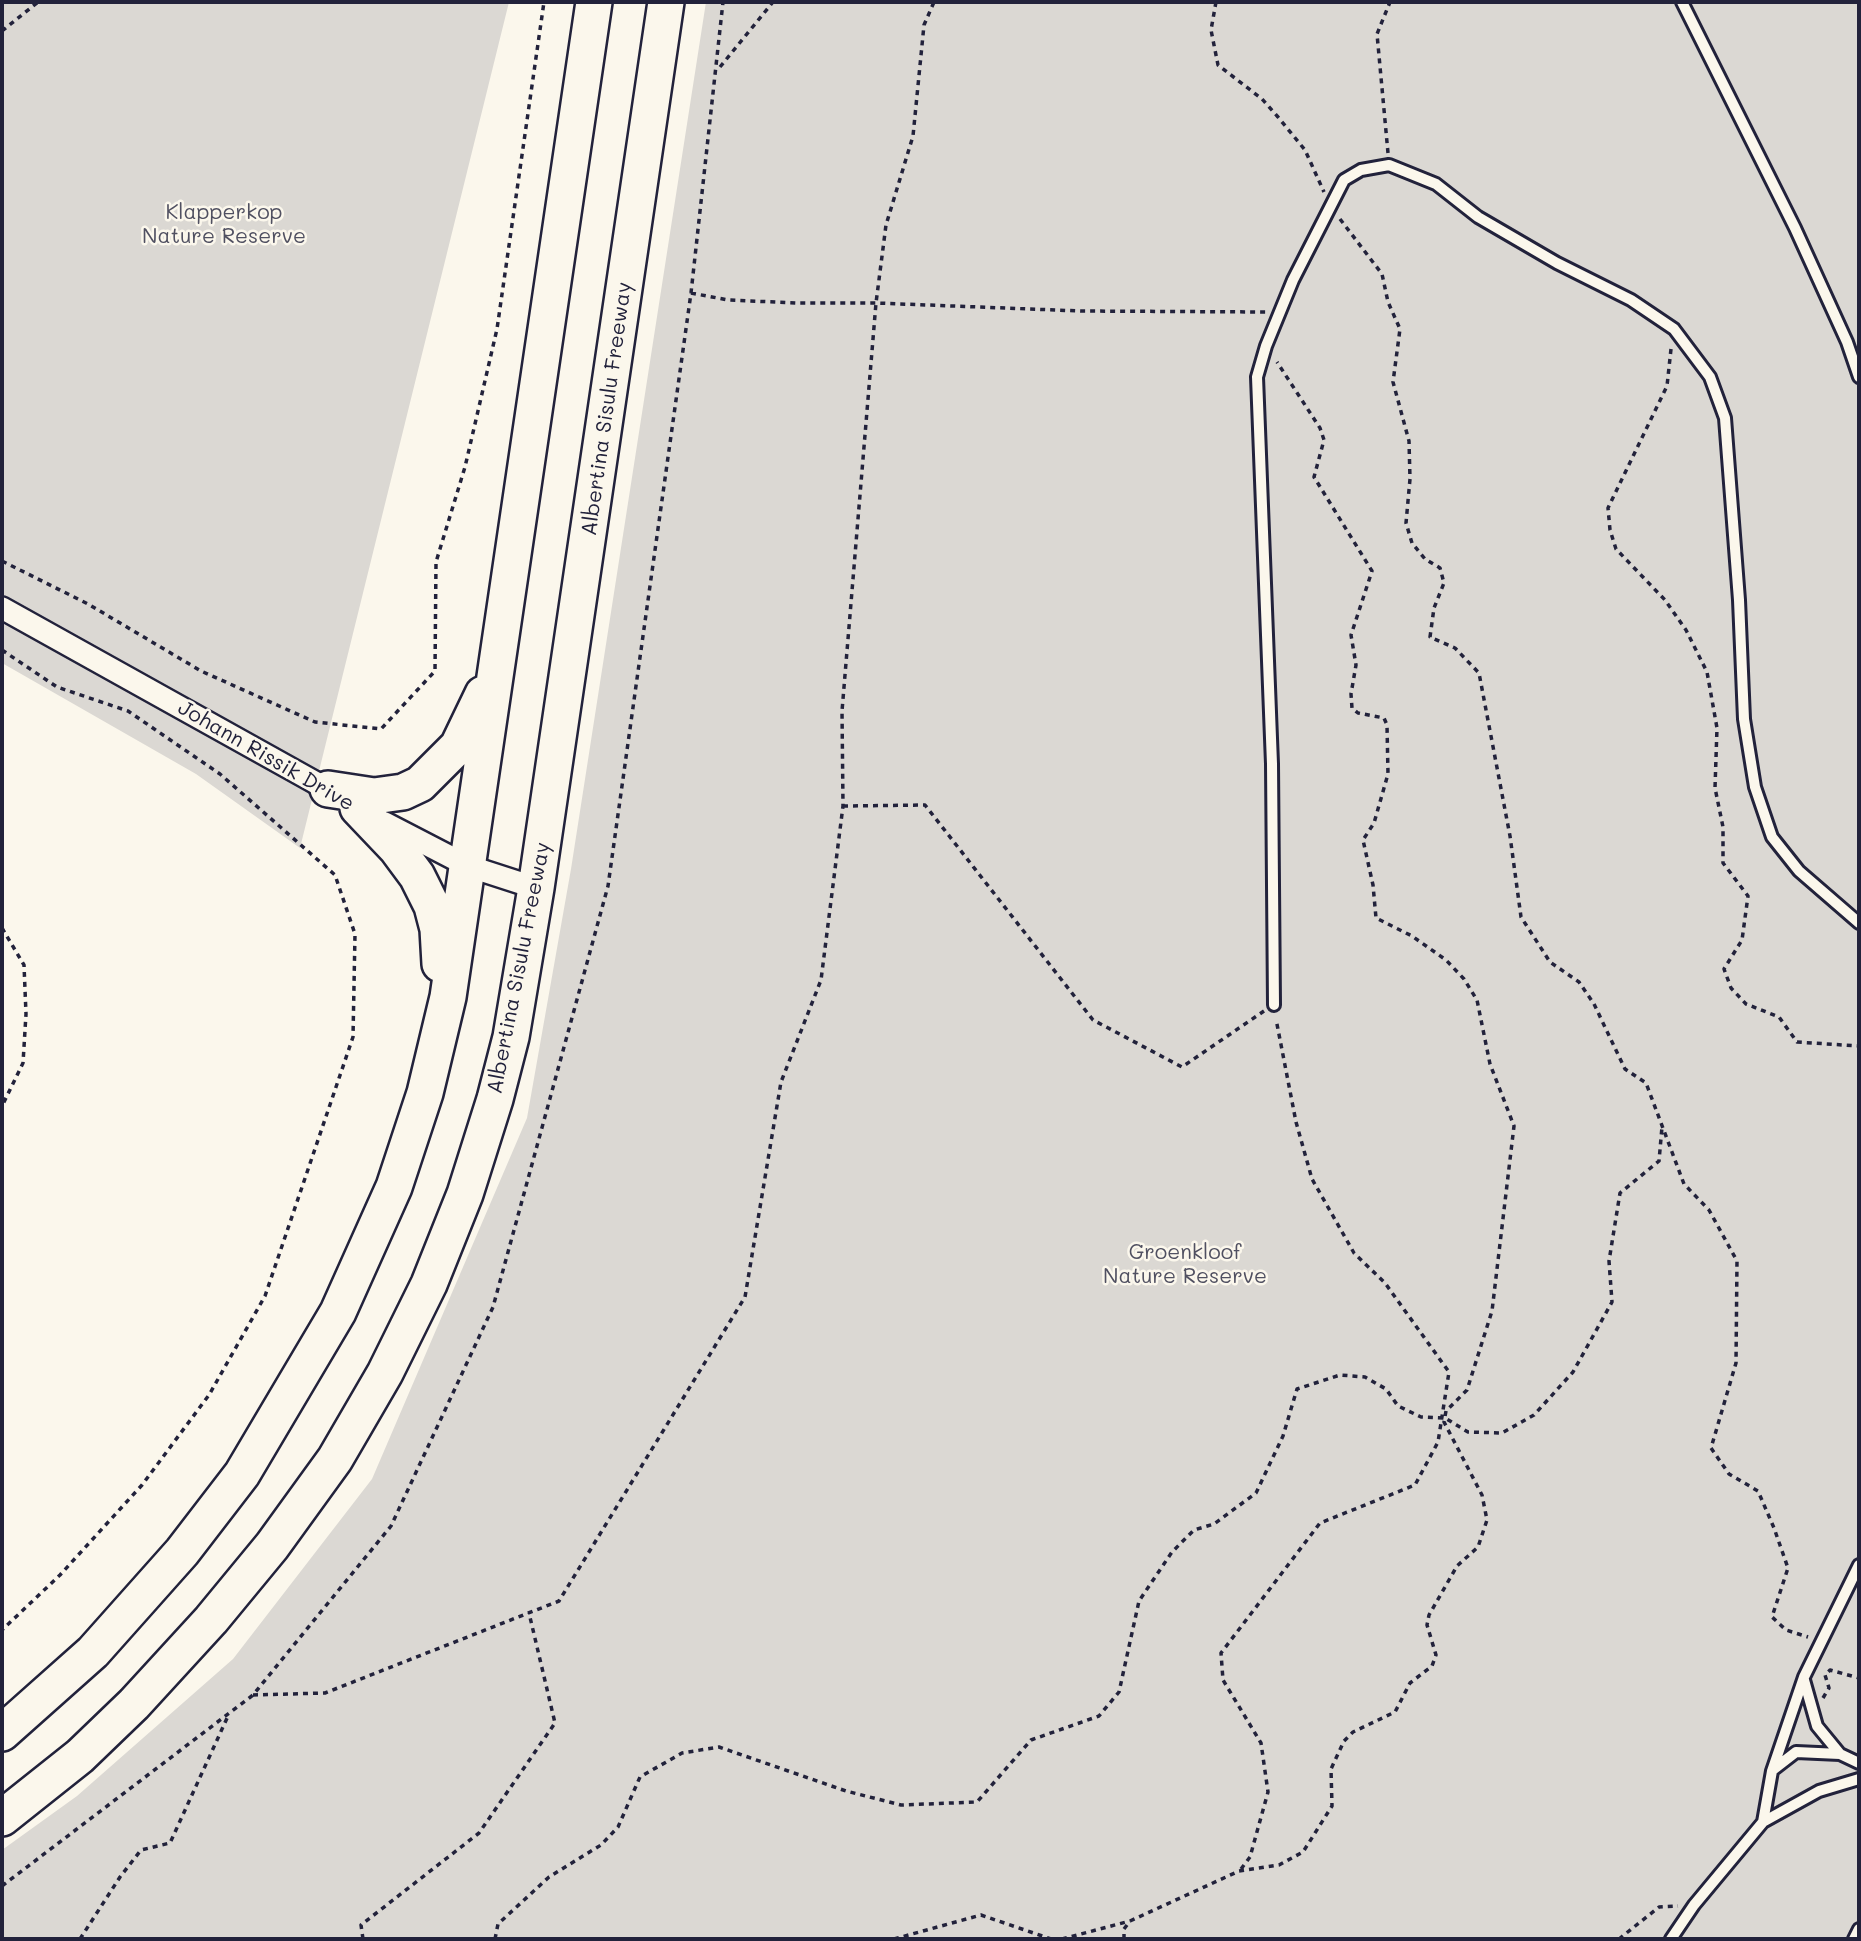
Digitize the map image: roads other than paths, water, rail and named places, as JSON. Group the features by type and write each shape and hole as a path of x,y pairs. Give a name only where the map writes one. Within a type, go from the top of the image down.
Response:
{"highway":[{"path":"2,1733 93,1651 182,1552 242,1474 338,1312 394,1187 425,1093 448,997 594,2"},
{"name":"Albertina Sisulu Freeway","path":"2,1818 89,1747 134,1704 211,1620 272,1546 335,1460 385,1373 429,1284 465,1194 511,1037 536,888 666,2"},
{"path":"328,789 374,796 402,792 420,784 458,746 498,667"},
{"path":"358,808 397,849 417,876 432,906 438,929 438,997 425,1093"}],"street":[{"name":"Johann Rissik Drive","path":"2,608 358,808 468,866 536,888"}],"lane":[{"path":"1682,2 1796,228 1847,342 1859,377"},
{"path":"1274,1005 1272,764 1257,377 1266,346 1329,205 1344,180 1361,170 1389,165 1436,184 1478,217 1557,263 1631,300 1674,329 1710,377 1725,418 1744,719 1755,787 1772,837 1799,871 1859,923"},
{"path":"1763,1822 1772,1771 1804,1677 1859,1565"},
{"path":"1804,1677 1817,1726 1840,1754"},
{"path":"1772,1771 1796,1752 1840,1754 1859,1763"},
{"path":"1671,1939 1694,1905 1763,1822 1819,1791 1859,1779"},
{"path":"1854,1939 1859,1929"}],"park label":[{"name":"Klapperkop Nature Reserve","path":"224,225"},
{"name":"Groenkloof Nature Reserve","path":"1185,1265"}]}
